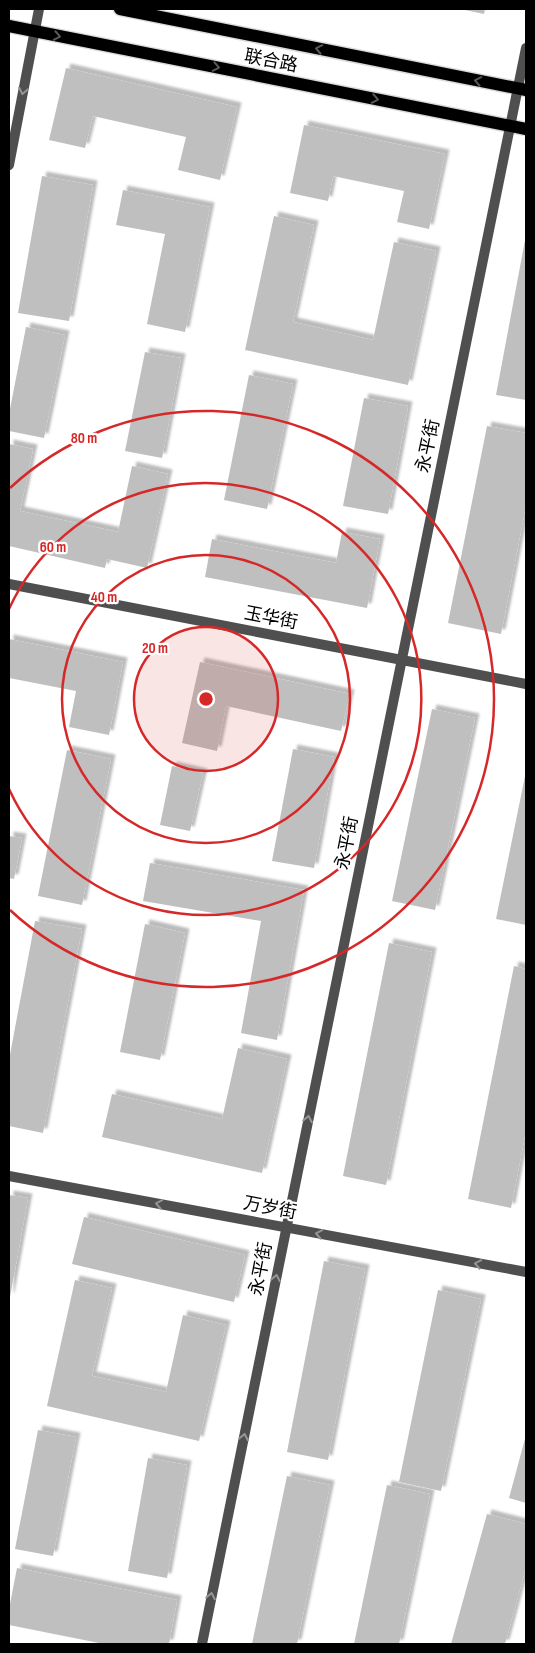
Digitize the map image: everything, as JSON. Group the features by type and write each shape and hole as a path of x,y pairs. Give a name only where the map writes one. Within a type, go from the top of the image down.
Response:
{"main road":[{"name":"联合路","path":"120,9 522,89"},
{"name":"联合路","path":"9,26 526,129"}],"street":[{"path":"9,164 39,9"},
{"name":"永平街","path":"202,1644 510,126 522,89 526,48"},
{"name":"玉华街","path":"9,584 526,684"},
{"name":"万岁街","path":"9,1176 526,1272"}],"building":[{"path":"460,9 485,9 484,14"},
{"path":"66,68 237,107 220,180 178,170 186,137 93,116 85,148 49,140"},
{"path":"304,125 445,154 429,229 397,222 404,191 333,176 328,201 290,193"},
{"path":"42,176 93,185 69,321 18,313"},
{"path":"123,190 210,207 185,332 147,324 165,234 116,225"},
{"path":"274,216 314,225 293,322 373,340 394,242 436,251 408,385 245,350"},
{"path":"526,240 526,400 496,395"},
{"path":"26,327 65,335 44,438 9,431 9,414"},
{"path":"145,352 181,358 162,458 125,451"},
{"path":"249,375 293,384 267,509 224,500"},
{"path":"364,398 408,406 388,514 343,506"},
{"path":"487,426 526,433 526,505 501,634 448,623"},
{"path":"9,444 33,449 20,511 118,532 132,466 168,474 147,568 107,559 105,568 9,546"},
{"path":"342,532 380,539 367,608 205,577 212,539 336,563"},
{"path":"9,639 123,662 109,735 69,727 76,691 9,678"},
{"path":"200,662 350,694 341,731 226,706 217,751 182,743"},
{"path":"432,709 475,718 435,910 392,901"},
{"path":"293,749 334,757 314,868 272,861"},
{"path":"67,750 111,759 82,905 38,896"},
{"path":"172,766 203,773 190,831 160,825"},
{"path":"526,777 526,925 496,919"},
{"path":"9,836 22,838 14,879 9,878"},
{"path":"150,863 304,890 277,1040 241,1033 261,921 143,901"},
{"path":"35,921 82,929 43,1133 9,1126 9,1060"},
{"path":"145,924 185,933 160,1060 120,1052"},
{"path":"389,943 432,952 386,1185 343,1176"},
{"path":"514,966 526,969 526,1130 511,1208 468,1199"},
{"path":"238,1048 287,1059 262,1173 102,1137 112,1094 222,1119"},
{"path":"9,1195 28,1198 10,1297 9,1297"},
{"path":"84,1217 245,1255 234,1302 72,1264"},
{"path":"324,1261 365,1269 328,1460 287,1452"},
{"path":"75,1280 112,1288 92,1376 166,1392 183,1315 226,1325 199,1441 47,1406"},
{"path":"438,1290 481,1299 441,1491 399,1482"},
{"path":"38,1430 76,1437 53,1556 15,1549"},
{"path":"526,1435 526,1503 509,1498"},
{"path":"148,1458 187,1465 167,1578 128,1571"},
{"path":"287,1476 330,1485 297,1644 252,1644"},
{"path":"387,1485 430,1494 399,1644 354,1644"},
{"path":"487,1514 526,1524 526,1567 505,1644 451,1644"},
{"path":"17,1568 177,1600 169,1644 104,1644 9,1625 9,1609"}]}
